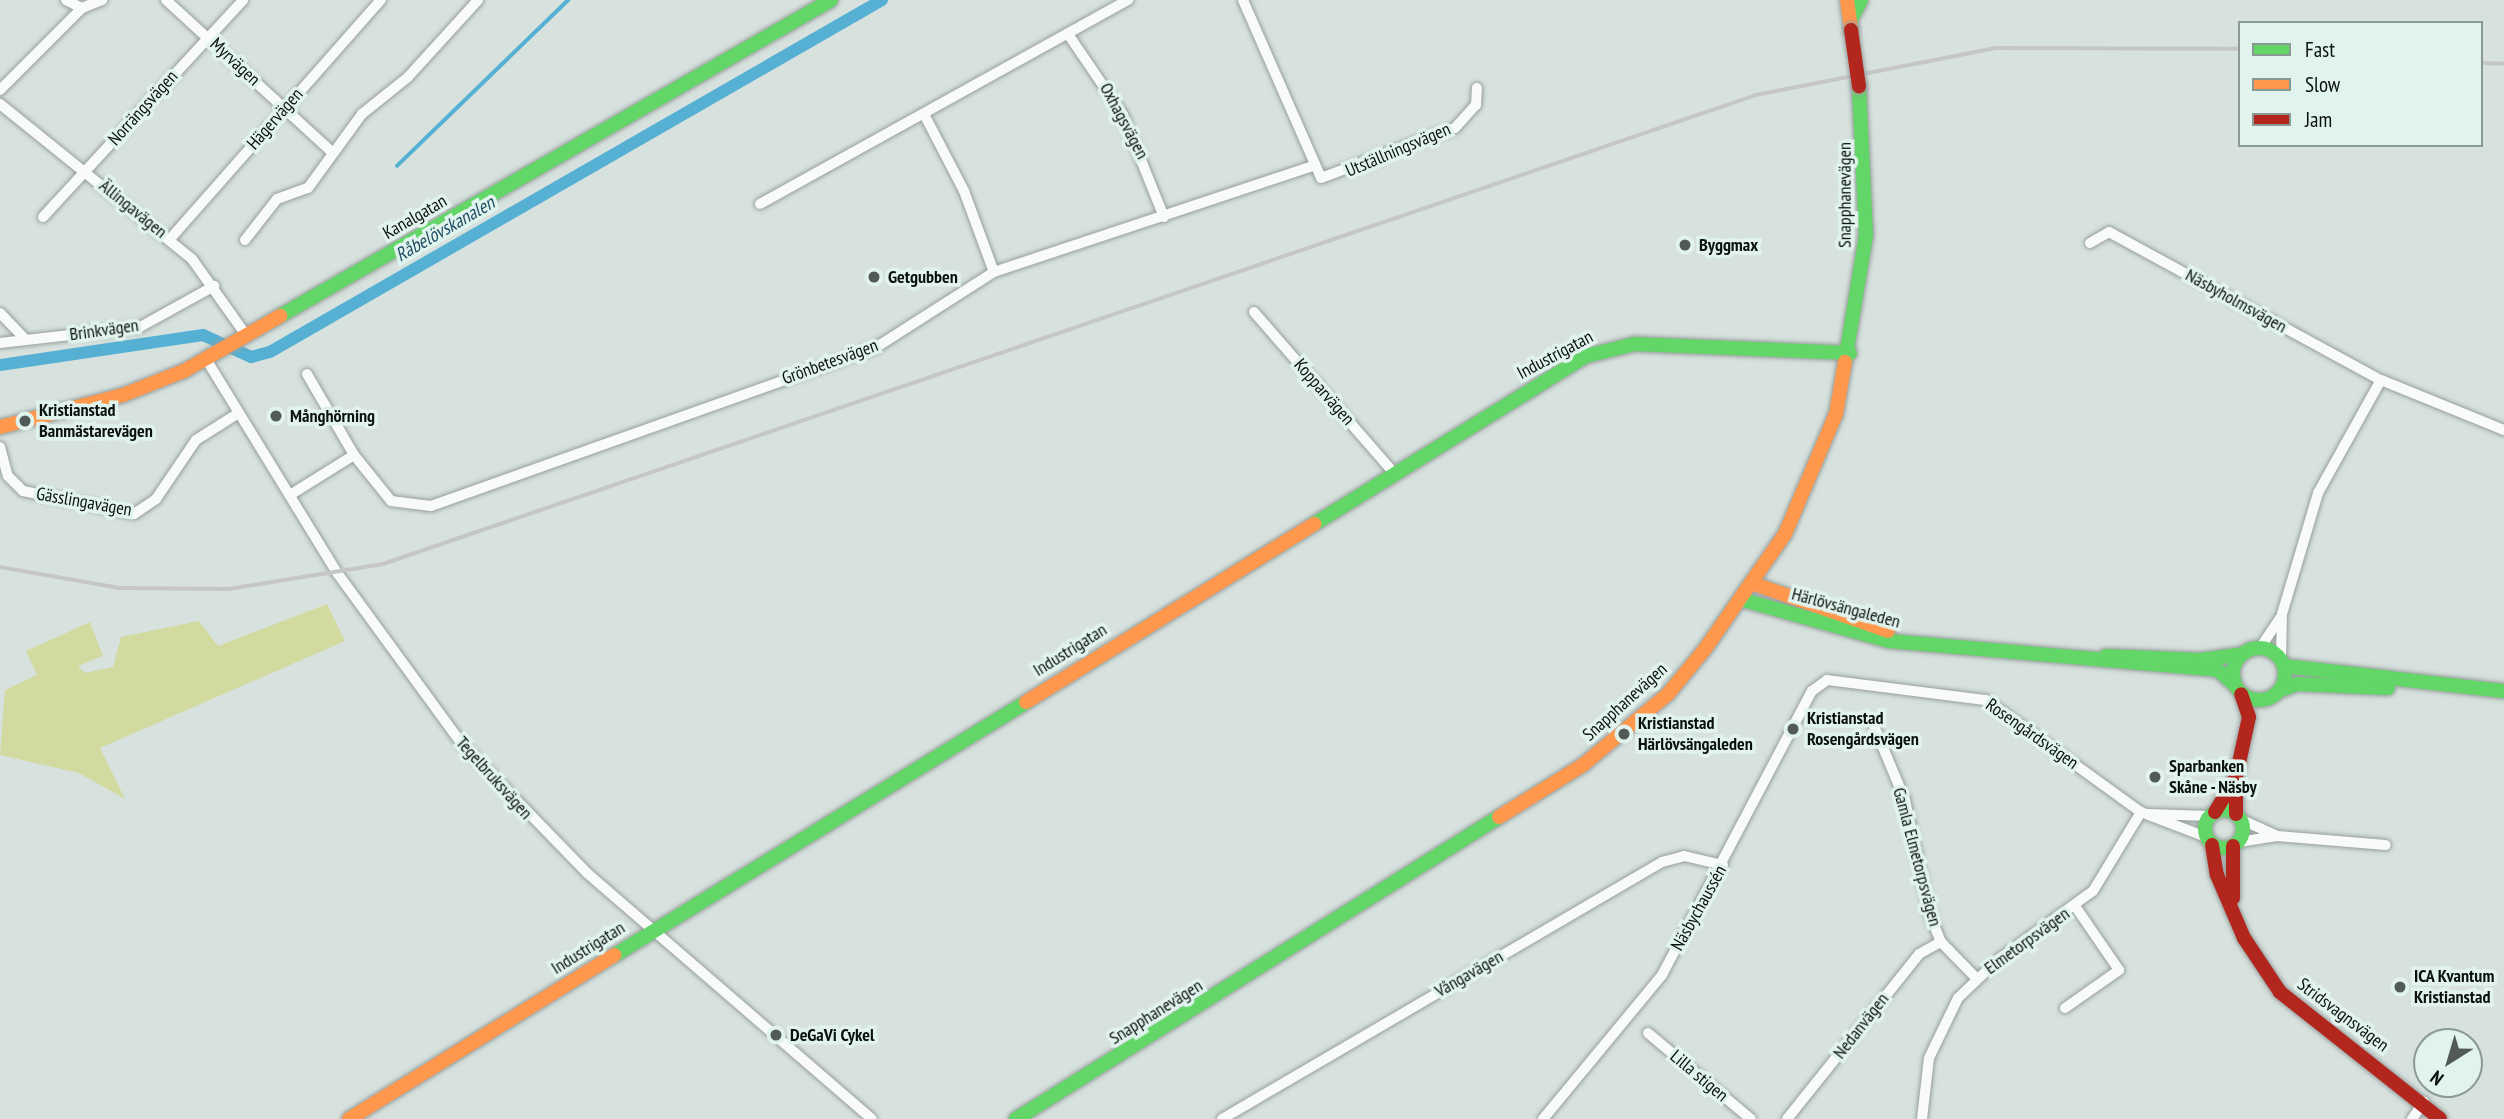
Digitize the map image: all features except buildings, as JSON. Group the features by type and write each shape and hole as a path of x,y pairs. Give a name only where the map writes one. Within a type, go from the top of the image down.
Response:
{"street":[{"path":"66,0 82,8"},
{"path":"0,90 82,8 102,0"},
{"name":"Myrvägen","path":"166,0 333,153"},
{"name":"Norrängsvägen","path":"43,217 243,0"},
{"name":"Hägervägen","path":"170,239 381,0"},
{"path":"245,240 267,207 308,188 362,114 408,77 478,0"},
{"name":"Kanalgatan","path":"0,427 123,395 212,356 831,0"},
{"path":"760,204 925,117 1128,0"},
{"path":"1243,0 1312,166"},
{"name":"Snapphanevägen","path":"1016,1119 1583,765 1668,694 1743,600 1816,472 1850,353 1868,205 1859,86 1847,0"},
{"path":"1850,26 1861,0"},
{"name":"Oxhagsvägen","path":"1068,34 1123,115 1164,217"},
{"name":"Utställningsvägen","path":"1312,166 1331,178 1455,128 1476,106 1477,88"},
{"name":"Ällingavägen","path":"0,103 170,239 214,286 240,338"},
{"path":"925,117 964,191 994,272"},
{"name":"Grönbetesvägen","path":"307,374 354,455 391,501 430,506 875,348 994,272 1312,166"},
{"name":"Näsbyholmsvägen","path":"2090,243 2109,232 2381,380 2504,430"},
{"name":"Brinkvägen","path":"0,343 140,327 214,286"},
{"name":"Kopparvägen","path":"1254,312 1393,472"},
{"path":"0,313 26,340"},
{"name":"Industrigatan","path":"349,1119 1393,472 1606,349 1635,344 1850,353"},
{"name":"Tegelbruksvägen","path":"212,356 237,414 338,574 462,744 527,816 652,931 872,1119"},
{"path":"2281,690 2283,614 2318,493 2381,380"},
{"name":"Gässlingavägen","path":"0,447 8,476 23,491 134,514 156,499 196,440 237,414"},
{"path":"290,495 354,455"},
{"name":"Härlövsängaleden","path":"1754,584 1940,647"},
{"name":"Härlövsängaleden","path":"1743,600 1889,641 2045,658 2218,670 2231,675 2238,689"},
{"path":"2247,737 2249,702 2238,689 2234,668 2243,653 2260,648 2283,614"},
{"path":"2260,648 2283,663 2504,691"},
{"name":"Härlövsängaleden","path":"2045,658 2200,660 2243,653"},
{"name":"Rosengårdsvägen","path":"1827,680 1986,700 2141,812 2209,841"},
{"name":"Näsbychaussén","path":"1543,1119 1633,1016 1723,865 1812,691 1827,680"},
{"path":"2386,845 2277,836 2236,844 2209,841 2212,814 2236,777 2247,737 2264,700 2281,690 2297,684 2470,688"},
{"path":"2238,689 2264,700"},
{"name":"Gamla Elmetorpsvägen","path":"1874,726 1905,800 1941,942 1976,978"},
{"path":"2236,777 2238,817"},
{"path":"2141,812 2238,817 2277,836"},
{"name":"Elmetorpsvägen","path":"1922,1119 1929,1058 1958,998 1976,978 2075,906 2109,871 2141,812"},
{"name":"Stridsvagnsvägen","path":"2234,910 2238,817"},
{"name":"Stridsvagnsvägen","path":"2209,841 2234,910 2260,968 2280,992 2424,1101 2440,1119"},
{"name":"Vångavägen","path":"1222,1119 1662,862 1684,856 1723,865"},
{"path":"2065,1009 2119,970 2075,906"},
{"name":"Nedanvägen","path":"1787,1119 1919,954 1941,942"},
{"name":"Lilla stigen","path":"1647,1033 1751,1119"},
{"path":"2412,1119 2424,1101"}],"green space":[{"path":"327,604 345,641 100,748 125,799 79,773 0,755 5,690 37,675 26,651 90,622 103,656 78,666 85,673 113,667 121,637 199,621 218,646"}],"waterway":[{"path":"397,166 568,0"},
{"name":"Råbelövskanalen","path":"0,365 203,335 251,357 270,352 882,0"}],"railway":[{"path":"0,567 119,588 229,589 383,564 1756,95 1995,48 2238,49"},
{"path":"2483,63 2504,64"}],"traffic: fast":[{"path":"280,316 831,0"},
{"path":"1850,21 1861,0"},
{"path":"1845,362 1866,235 1859,86"},
{"path":"1314,524 1586,356 1635,344 1850,353"},
{"path":"1743,600 1889,641 2218,670 2236,686"},
{"path":"2259,648 2269,650 2277,656 2283,664 2285,674 2283,684 2277,692 2269,698 2259,700 2249,698 2241,692 2235,684 2233,674 2235,664 2241,656 2249,650 2259,648"},
{"path":"2106,656 2200,660 2243,654"},
{"path":"2284,666 2504,691"},
{"path":"2281,690 2297,684 2388,688"},
{"path":"615,955 1026,702"},
{"path":"2224,810 2238,815 2243,829 2238,843 2224,848 2210,843 2205,829 2210,815 2224,810"},
{"path":"1016,1119 1499,817"}],"traffic: slow":[{"path":"1847,0 1851,30"},
{"path":"0,427 123,395 184,371 280,316"},
{"path":"1499,817 1583,765 1668,694 1705,649 1785,534 1836,414 1845,362"},
{"path":"1026,702 1314,524"},
{"path":"1754,584 1888,631"},
{"path":"349,1119 615,955"}],"traffic: jam":[{"path":"1851,30 1859,86"},
{"path":"2236,814 2236,777 2249,717 2241,694"},
{"path":"2215,812 2236,777"},
{"path":"2212,845 2217,875 2244,938 2280,992 2440,1119"},
{"path":"2233,846 2233,898"}],"place":[{"name":"Byggmax","path":"1685,245"},
{"name":"Getgubben","path":"874,277"},
{"name":"Månghörning","path":"276,416"},
{"name":"Kristianstad Banmästarevägen","path":"25,421"},
{"name":"Kristianstad Rosengårdsvägen","path":"1793,729"},
{"name":"Kristianstad Härlövsängaleden","path":"1624,734"},
{"name":"Sparbanken Skåne - Näsby","path":"2155,777"},
{"name":"ICA Kvantum Kristianstad","path":"2400,987"},
{"name":"DeGaVi Cykel","path":"776,1035"}]}
